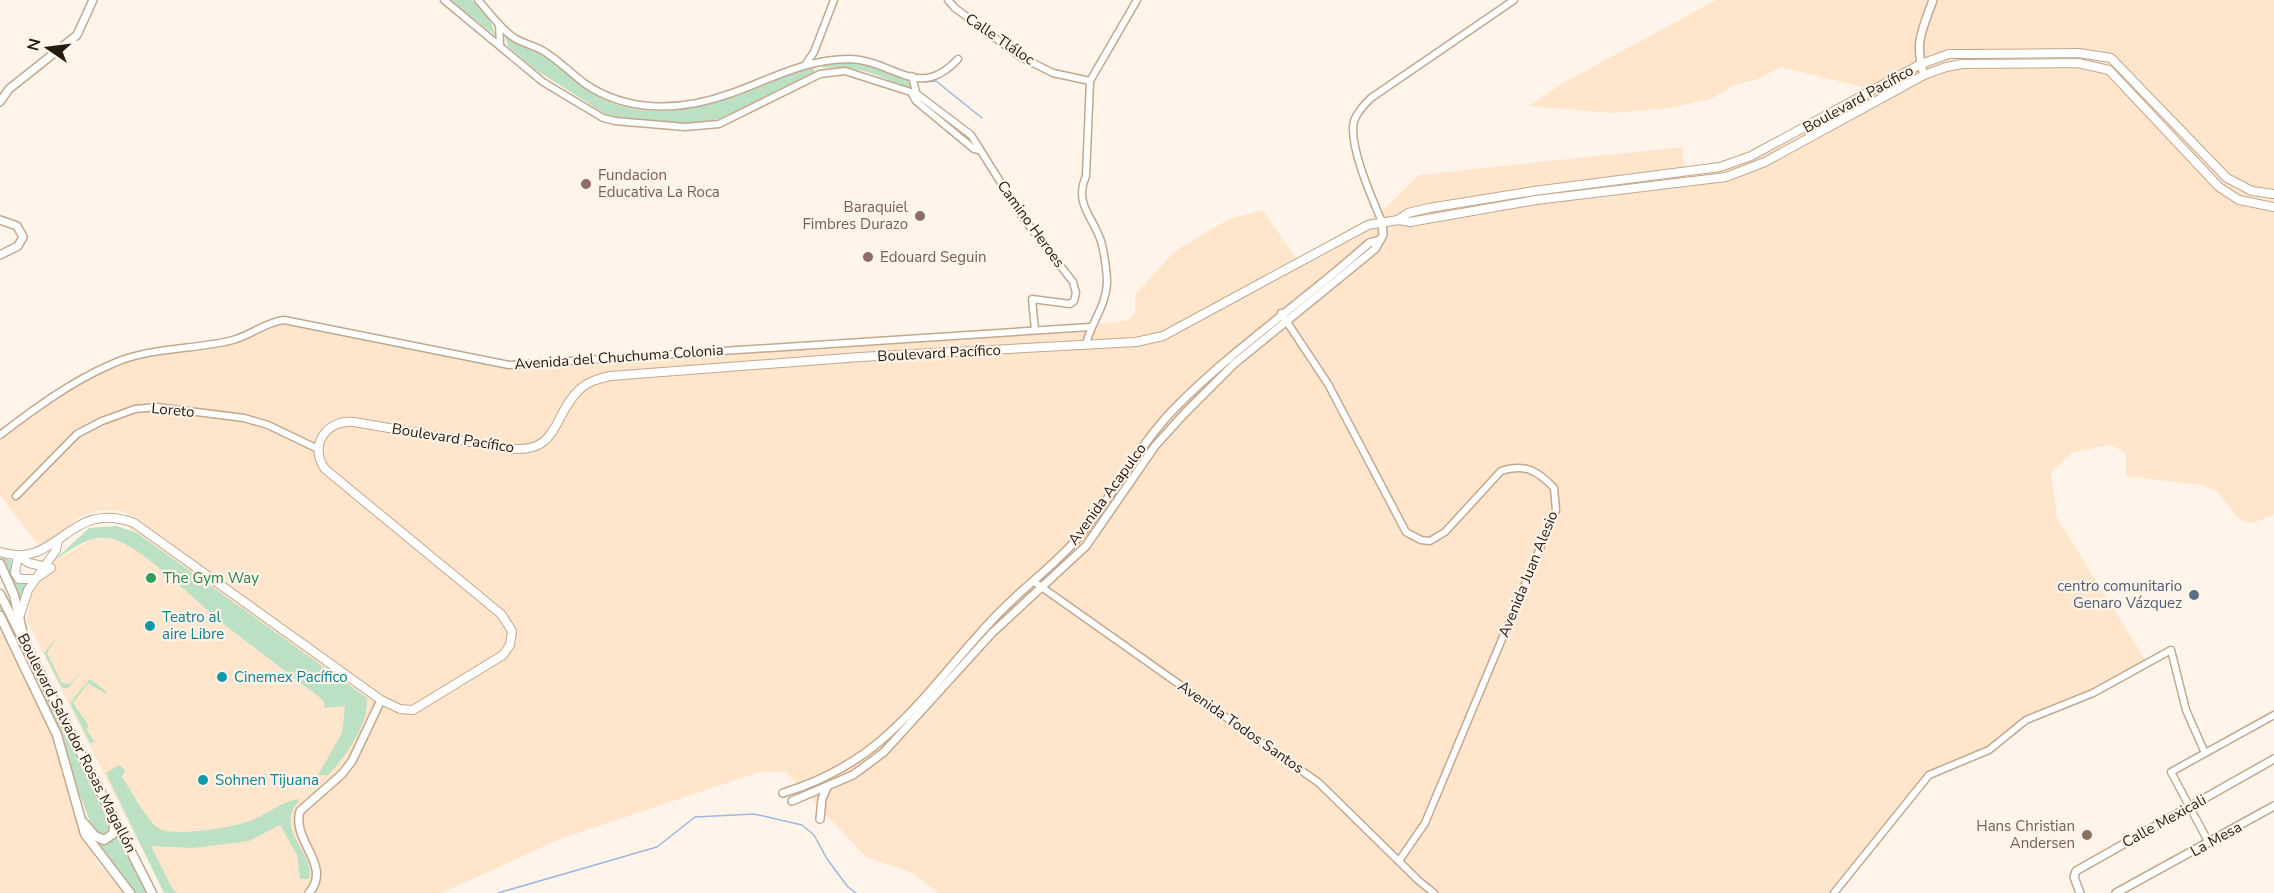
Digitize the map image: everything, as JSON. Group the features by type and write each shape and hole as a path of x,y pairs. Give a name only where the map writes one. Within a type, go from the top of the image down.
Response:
{"highway":[{"path":"0,564 20,615 24,641"},
{"name":"Boulevard Salvador Rosas Magallón","path":"0,594 115,816 152,893"},
{"name":"Boulevard Salvador Rosas Magallón","path":"0,616 57,735 80,818 94,849 130,893"},
{"path":"0,628 9,635"},
{"path":"80,818 95,836 104,840 113,834 115,816"}],"main road":[{"path":"0,102 9,89 77,35 93,0"},
{"path":"1924,75 1919,37 1933,0"},
{"name":"Boulevard Pacífico","path":"1398,220 1408,213 1429,208 1534,191 1720,167 1751,156 1921,64 1949,54 2079,53 2111,58 2227,178 2252,191 2274,194"},
{"name":"Boulevard Pacífico","path":"318,448 327,429 346,421 506,448 531,448 549,438 556,430 579,390 592,380 610,376 860,357 1136,342 1163,336 1368,225 1398,220 1410,222 1536,200 1726,177 1765,162 1924,75 1946,66 2014,62 2078,63 2109,70 2219,187 2239,200 2274,207"},
{"path":"0,220 18,226 23,237 18,246 0,255"},
{"name":"Avenida Acapulco","path":"783,793 812,784 833,774 877,746 899,725 1022,588 1033,581 1078,539 1147,440 1175,409 1228,358 1375,249 1384,232 1382,222"},
{"name":"Avenida Acapulco","path":"792,801 853,775 884,752 992,633 1086,546 1155,446 1184,414 1283,317"},
{"path":"18,556 32,554 58,541 80,523 97,518 117,518 134,523 381,700 400,709 419,708 503,655 510,645 512,631 501,614 325,469 318,448"},
{"path":"20,615 35,579 58,541"},
{"path":"0,552 18,556 43,568"},
{"path":"18,556 16,576 23,580 35,579"},
{"path":"309,893 315,884 317,869 299,829 300,811 342,774 352,761 381,700"},
{"name":"Calle Mexicali","path":"2080,893 2074,877 2076,871 2274,759"},
{"path":"820,819 822,799 828,787"},
{"name":"La Mesa","path":"2116,893 2274,806"}],"street":[{"path":"444,0 543,82 603,118 627,122 685,127 719,124 820,74 814,52"},
{"path":"478,0 514,38 544,51 585,84 608,98 656,108 698,103 816,63 850,59 912,76 937,77 958,59"},
{"path":"804,66 814,52 834,0"},
{"name":"Calle Tláloc","path":"948,0 955,8 1021,57 1053,72 1090,81"},
{"path":"1086,344 1090,327 1102,307 1107,282 1101,242 1082,203 1081,189 1086,176 1090,81 1137,0"},
{"path":"1382,222 1353,140 1354,121 1358,112 1371,98 1514,0"},
{"path":"499,24 500,45"},
{"name":"Camino Heroes","path":"820,74 845,71 862,75 915,97 970,135 1021,215 1073,282 1076,293 1074,301 1070,304 1032,299 1035,330"},
{"path":"912,76 915,97"},
{"name":"Avenida Juan Alesio","path":"1283,317 1328,384 1406,532 1413,537 1430,541 1445,532 1501,471 1512,467 1539,472 1554,488 1556,510 1425,823 1398,861"},
{"name":"Avenida del Chuchuma Colonia","path":"0,435 35,408 112,363 234,339 275,321 284,320 509,365 1090,327"},
{"name":"Loreto","path":"16,496 77,434 102,421 135,409 157,407 244,418 268,425 318,448"},
{"name":"Avenida Todos Santos","path":"1033,581 1319,783 1434,893"},
{"path":"1834,893 1929,776 1989,750 2026,720 2093,693 2171,650 2186,710 2205,753"},
{"path":"2209,843 2170,772 2274,715"}],"shaded area":[{"path":"1716,0 2274,0 2274,515 2252,523 2239,519 2216,490 2201,485 2126,476 2126,454 2112,445 2073,452 2051,473 2057,518 2148,664 2087,696 2024,718 1995,750 1926,774 1830,893 938,893 913,873 866,857 786,772 760,772 560,839 442,893 164,893 27,621 31,592 51,563 91,540 106,538 121,541 137,518 118,510 98,510 80,517 40,548 0,495 0,440 34,411 116,363 236,342 285,323 506,368 912,343 1127,321 1135,313 1135,295 1175,251 1229,219 1263,210 1296,259 1381,212 1419,175 1682,147 1685,168 1720,164 1803,126 1871,89 1781,67 1758,79 1735,85 1711,99 1669,108 1612,113 1529,106 1563,83"},
{"path":"0,632 4,634 49,724 63,766 73,813 97,862 124,893 0,893"}],"green space":[{"path":"450,0 472,0 489,17 496,36"},
{"path":"504,35 552,61 588,90 604,99 637,109 663,111 688,108 739,94 812,66 815,72 719,119 691,124 610,117 536,70 509,48"},
{"path":"852,61 909,79 912,90 868,72 847,68 822,68 825,64"},
{"path":"117,526 137,533 367,698 367,708 355,739 328,775 318,775 342,733 345,706 325,708 323,700 221,622 150,561 120,542 100,538 85,542 51,563 89,528"},
{"path":"0,556 15,562 14,579 29,583 20,599"},
{"path":"0,604 111,826 111,831 104,836 94,832 79,793 62,735 0,610"},
{"path":"56,638 47,653 62,683 70,684 89,663 68,688 62,688 44,653"},
{"path":"90,679 107,692 106,694 88,683 73,703 89,726 86,729 95,742 90,743 70,703"},
{"path":"119,765 125,770 122,777 145,813 155,825 167,831 204,830 242,823 257,818 287,802 300,799 293,811 292,831 307,859 309,879 300,879 297,855 280,825 249,841 193,848 151,846 172,888 177,893 164,893 106,773"},
{"path":"90,833 105,843 118,834 147,893 135,893 115,870"}],"waterway":[{"path":"923,82 936,81 982,118"},
{"path":"498,893 657,847 695,817 754,814 802,825 814,835 827,859 848,887 856,893"}],"place":[{"name":"Fundacion Educativa La Roca","path":"586,184"},
{"name":"Baraquiel Fimbres Durazo","path":"920,216"},
{"name":"Edouard Seguin","path":"868,257"},
{"name":"The Gym Way","path":"151,578"},
{"name":"centro comunitario Genaro Vázquez","path":"2194,595"},
{"name":"Teatro al aire Libre","path":"150,626"},
{"name":"Cinemex Pacífico","path":"222,677"},
{"name":"Sohnen Tijuana","path":"203,780"},
{"name":"Hans Christian Andersen","path":"2087,835"}]}
